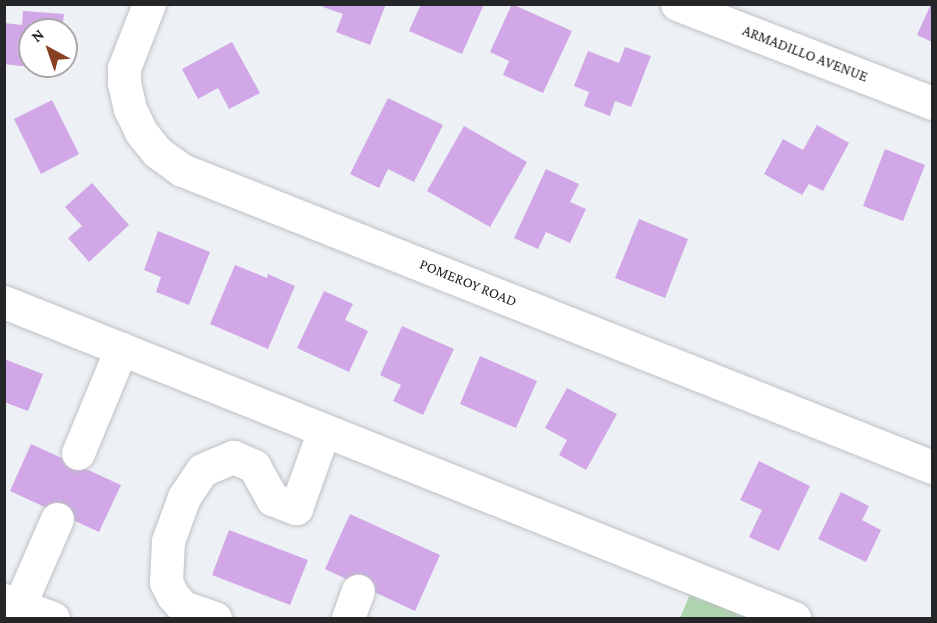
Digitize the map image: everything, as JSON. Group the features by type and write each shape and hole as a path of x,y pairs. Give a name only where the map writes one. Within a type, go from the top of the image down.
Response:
{"street":[{"name":"POMEROY ROAD","path":"149,4 124,68 124,83 130,108 141,132 157,152 182,170 933,467"},
{"name":"ARMADILLO AVENUE","path":"677,4 933,103"},
{"path":"4,302 794,618"},
{"path":"78,453 121,349"},
{"path":"215,618 183,607 173,596 166,582 168,541 184,497 202,470 232,457 254,466 272,499 296,508 324,430"},
{"path":"53,618 12,603 57,519"}],"green space":[{"path":"690,594 751,618 680,618"}],"building":[{"path":"324,4 386,4 370,45 336,32 343,14 323,7"},
{"path":"421,4 484,4 462,54 409,31"},
{"path":"512,4 572,31 543,93 503,75 509,61 490,52"},
{"path":"932,4 932,42 917,35"},
{"path":"23,11 64,14 64,18 22,18"},
{"path":"4,23 18,25 18,66 4,64"},
{"path":"232,42 260,93 229,109 218,88 198,99 182,69"},
{"path":"625,47 651,56 631,107 615,101 610,116 584,106 589,92 574,86 588,51 619,63"},
{"path":"388,98 443,125 414,182 388,169 379,188 350,174"},
{"path":"52,100 79,154 41,174 14,119"},
{"path":"817,125 849,143 823,191 809,184 802,195 764,174 783,139 803,150"},
{"path":"464,126 527,162 490,227 427,191"},
{"path":"885,149 925,165 903,221 863,206"},
{"path":"546,169 579,184 570,202 586,209 570,243 546,232 538,249 514,238"},
{"path":"92,183 129,225 89,262 68,238 82,226 65,207"},
{"path":"639,219 688,239 665,298 615,278"},
{"path":"158,231 210,252 189,305 156,292 161,277 144,270"},
{"path":"235,265 267,278 268,274 295,286 268,349 210,324"},
{"path":"324,291 353,304 345,320 368,331 349,372 297,348"},
{"path":"402,326 454,349 423,415 393,401 401,385 380,375"},
{"path":"480,356 537,381 516,428 460,404"},
{"path":"4,359 43,374 28,411 4,402"},
{"path":"567,388 617,414 586,470 559,455 567,440 545,428"},
{"path":"31,444 121,485 99,532 10,491"},
{"path":"759,461 810,486 779,551 749,537 762,510 740,500"},
{"path":"841,492 869,506 862,520 881,530 866,562 818,539"},
{"path":"350,514 440,555 415,611 325,569"},
{"path":"229,530 308,560 290,605 212,575"}]}
